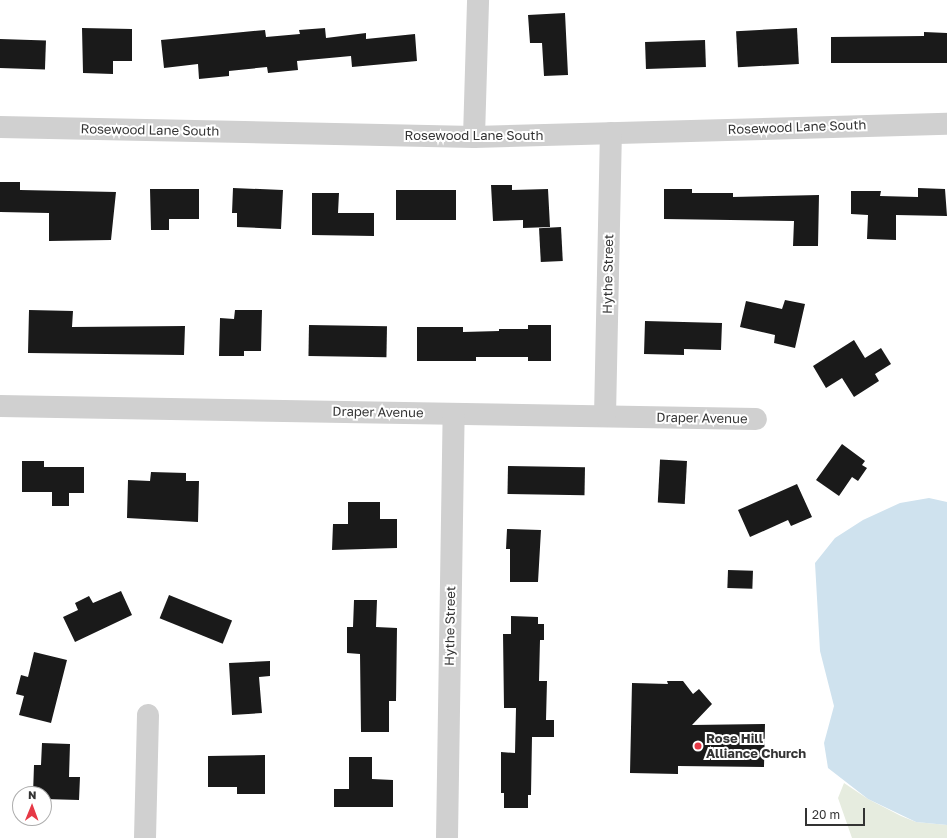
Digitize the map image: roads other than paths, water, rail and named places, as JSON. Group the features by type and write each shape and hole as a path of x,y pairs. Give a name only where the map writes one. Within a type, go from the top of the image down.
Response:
{"street":[{"path":"474,137 478,0"},
{"name":"Rosewood Lane South","path":"0,127 474,137 947,124"},
{"name":"Hythe Street","path":"605,416 611,133"},
{"name":"Draper Avenue","path":"0,406 756,419"},
{"name":"Hythe Street","path":"447,838 454,414"},
{"path":"145,838 148,715"}],"water":[{"path":"929,498 947,502 947,825 916,822 868,799 828,768 824,743 834,706 820,651 815,563 835,538 863,520 900,503"}],"place":[{"name":"Rose Hill Alliance Church","path":"698,746"}]}
